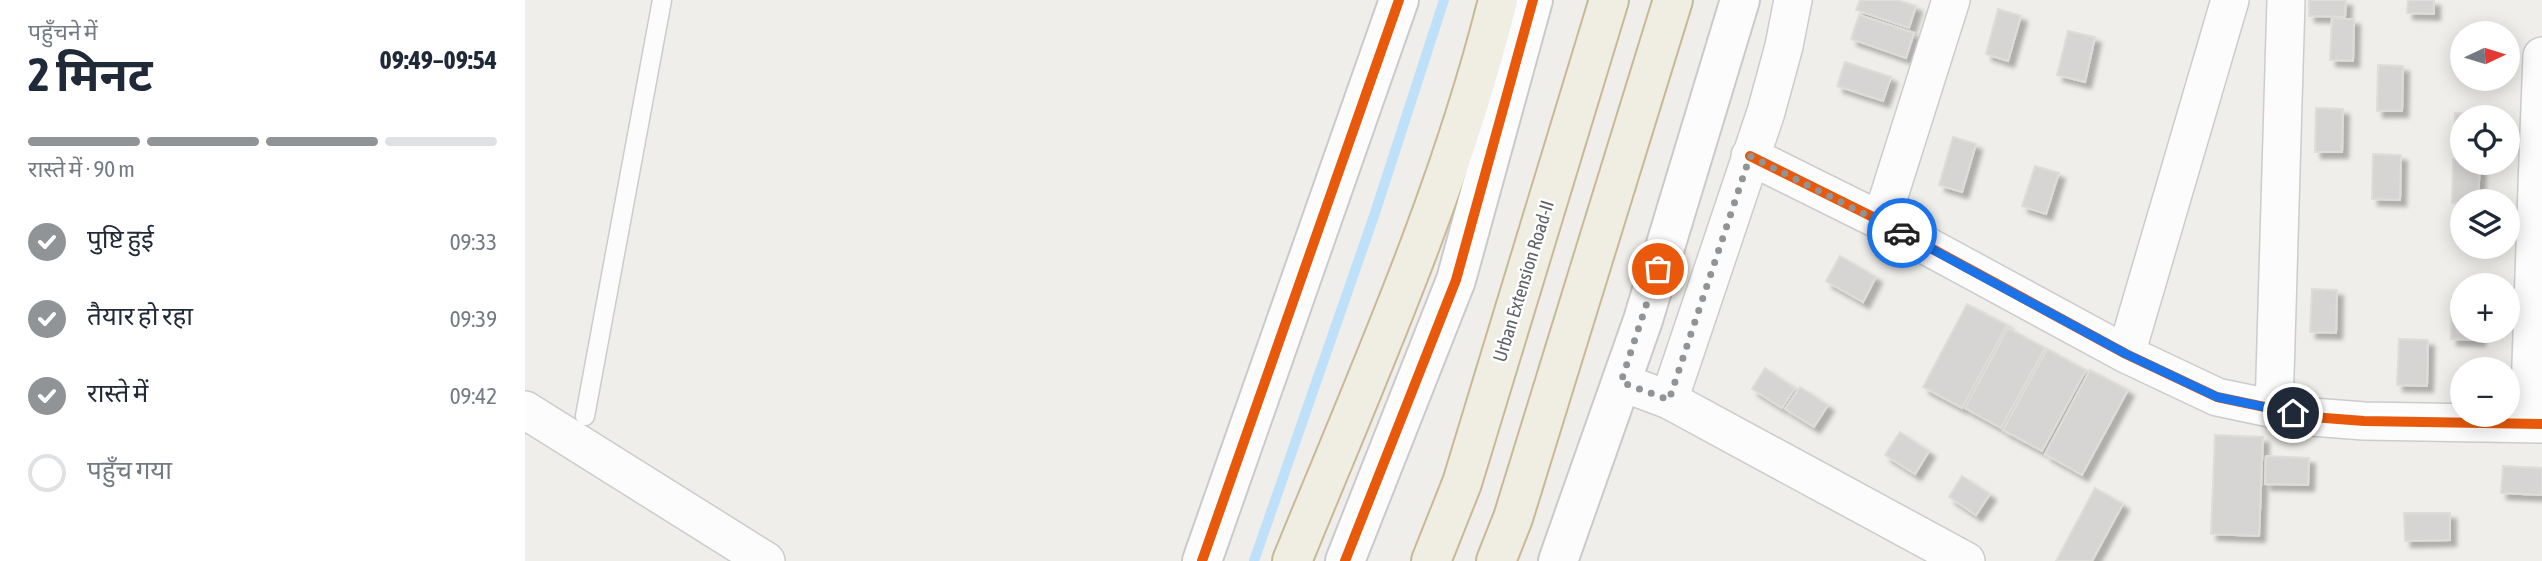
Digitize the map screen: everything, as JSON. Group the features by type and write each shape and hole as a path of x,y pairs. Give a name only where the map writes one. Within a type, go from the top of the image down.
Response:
{"highway":[{"path":"1292,561 1437,199 1498,0"},
{"name":"Urban Extension Road-II","path":"1431,561 1462,483 1609,0"},
{"path":"1496,561 1513,518 1673,0"}],"street":[{"path":"1202,561 1399,0"},
{"path":"1345,561 1456,280 1533,0"},
{"path":"1558,561 1643,320 1740,0"},
{"path":"1669,400 1774,83 1793,0"},
{"path":"1881,221 1951,0"},
{"path":"2126,354 2230,0"},
{"path":"2274,410 2286,0"},
{"path":"1750,156 1881,221 2126,354 2217,397 2274,410 2364,421 2536,424 2542,57"},
{"path":"1621,382 1669,400 1966,561"},
{"path":"525,410 766,561"}],"lane":[{"path":"585,416 662,0"}],"building":[{"path":"1860,0 1897,0 1916,6 1909,28 1856,10"},
{"path":"2309,0 2346,0 2345,17 2309,16"},
{"path":"2408,0 2434,0 2434,14 2407,13"},
{"path":"1998,9 2021,16 2008,61 1986,54"},
{"path":"1859,15 1914,33 1906,58 1851,39"},
{"path":"2332,18 2354,19 2353,61 2330,60"},
{"path":"2068,31 2095,37 2085,82 2057,75"},
{"path":"1845,62 1891,77 1883,101 1837,86"},
{"path":"2378,65 2403,66 2402,111 2377,111"},
{"path":"2316,108 2343,109 2342,152 2315,152"},
{"path":"1953,137 1976,144 1962,192 1939,185"},
{"path":"2373,154 2401,155 2400,200 2372,199"},
{"path":"2035,166 2059,173 2046,214 2022,206"},
{"path":"2453,175 2479,175 2479,189 2452,189"},
{"path":"1840,256 1876,277 1863,302 1826,281"},
{"path":"2312,289 2337,290 2336,333 2310,332"},
{"path":"1967,304 2007,325 1962,408 1923,387"},
{"path":"2008,328 2045,348 2001,428 1965,408"},
{"path":"2399,339 2428,340 2427,386 2397,385"},
{"path":"2047,349 2086,370 2042,451 2003,430"},
{"path":"1765,368 1795,388 1782,408 1752,389"},
{"path":"2090,370 2128,390 2082,475 2045,454"},
{"path":"1800,387 1828,405 1814,427 1785,409"},
{"path":"1900,432 1929,451 1915,474 1885,455"},
{"path":"2215,435 2263,437 2259,536 2211,534"},
{"path":"2266,456 2309,458 2308,485 2265,484"},
{"path":"2503,466 2542,468 2542,495 2501,493"},
{"path":"1962,476 1990,494 1976,515 1949,497"},
{"path":"2095,488 2123,504 2092,561 2056,561"},
{"path":"2404,513 2450,513 2450,540 2405,541"}],"waterway":[{"path":"1254,561 1375,213 1444,0"}],"cycle path":[{"path":"1202,561 1399,0"},
{"path":"1345,561 1456,280 1533,0"},
{"path":"1750,156 1881,221 2126,354 2217,397 2312,417 2364,421 2542,424"}],"way so far":[{"path":"1658,269 1621,382 1669,400 1750,156 1902,233"}],"route":[{"path":"1902,233 2126,354 2217,397 2293,413"}]}
